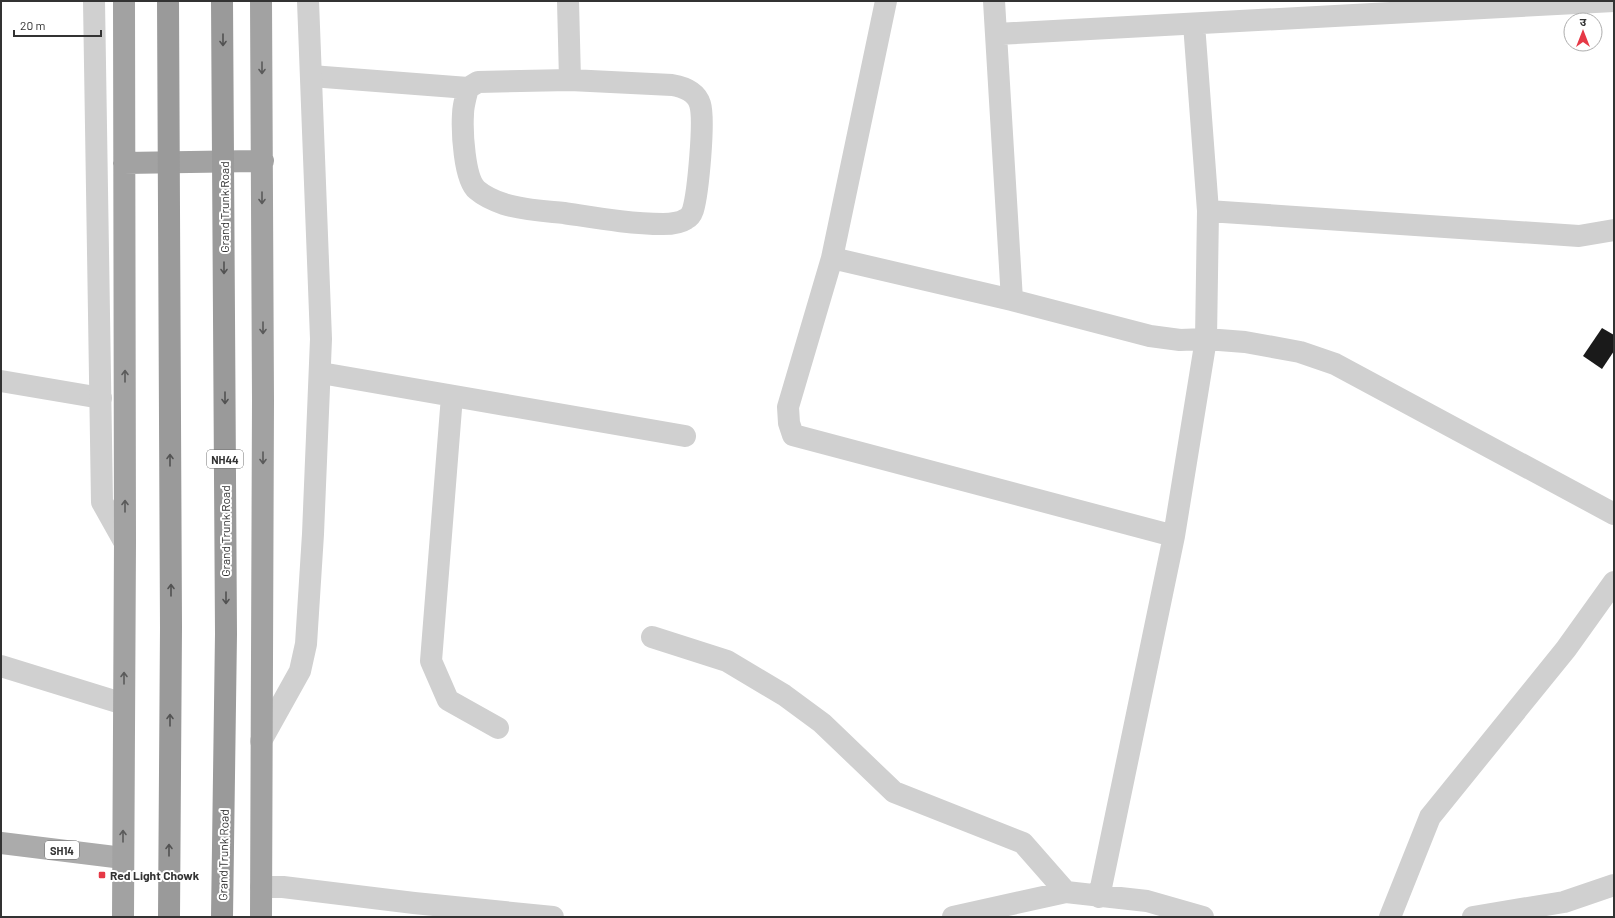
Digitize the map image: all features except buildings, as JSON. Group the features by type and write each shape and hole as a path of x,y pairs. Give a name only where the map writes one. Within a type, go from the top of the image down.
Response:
{"highway":[{"path":"123,917 125,543 124,1"},
{"path":"168,1 171,619 169,917"},
{"name":"Grand Trunk Road","path":"222,1 226,634 222,917"},
{"path":"261,1 263,161 261,917"},
{"path":"124,162 263,161"}],"main road":[{"name":"SH14","path":"1,843 123,858"}],"street":[{"path":"94,1 102,502 125,543"},
{"path":"261,741 300,671 306,644 321,374 308,1"},
{"path":"568,1 570,80"},
{"path":"886,1 832,258 788,407 789,423 793,435 1174,536"},
{"path":"994,1 1012,300"},
{"path":"997,34 1614,1"},
{"path":"1099,896 1174,536 1206,339 1208,211 1194,24"},
{"path":"311,76 468,88 478,82 570,80 672,85 685,87 692,92 701,105 702,128 697,191 693,211 688,218 682,222 664,224 625,222 533,210 505,204 477,190 472,184 464,147 463,113 468,88"},
{"path":"1208,211 1579,236 1614,230"},
{"path":"832,258 1012,300 1150,336 1180,340 1206,339 1245,342 1300,352 1335,364 1614,514"},
{"path":"321,374 685,436"},
{"path":"1,381 101,398"},
{"path":"452,396 431,661 448,700 498,728"},
{"path":"1390,917 1430,817 1566,649 1614,582"},
{"path":"652,637 727,661 784,695 822,723 894,792 1023,843 1066,892"},
{"path":"1,666 124,704"},
{"path":"1473,917 1564,902 1614,885"},
{"path":"260,887 283,887 414,903 553,917"},
{"path":"953,917 1066,892 1147,901 1192,915"}],"place":[{"name":"Red Light Chowk","path":"102,875"}]}
